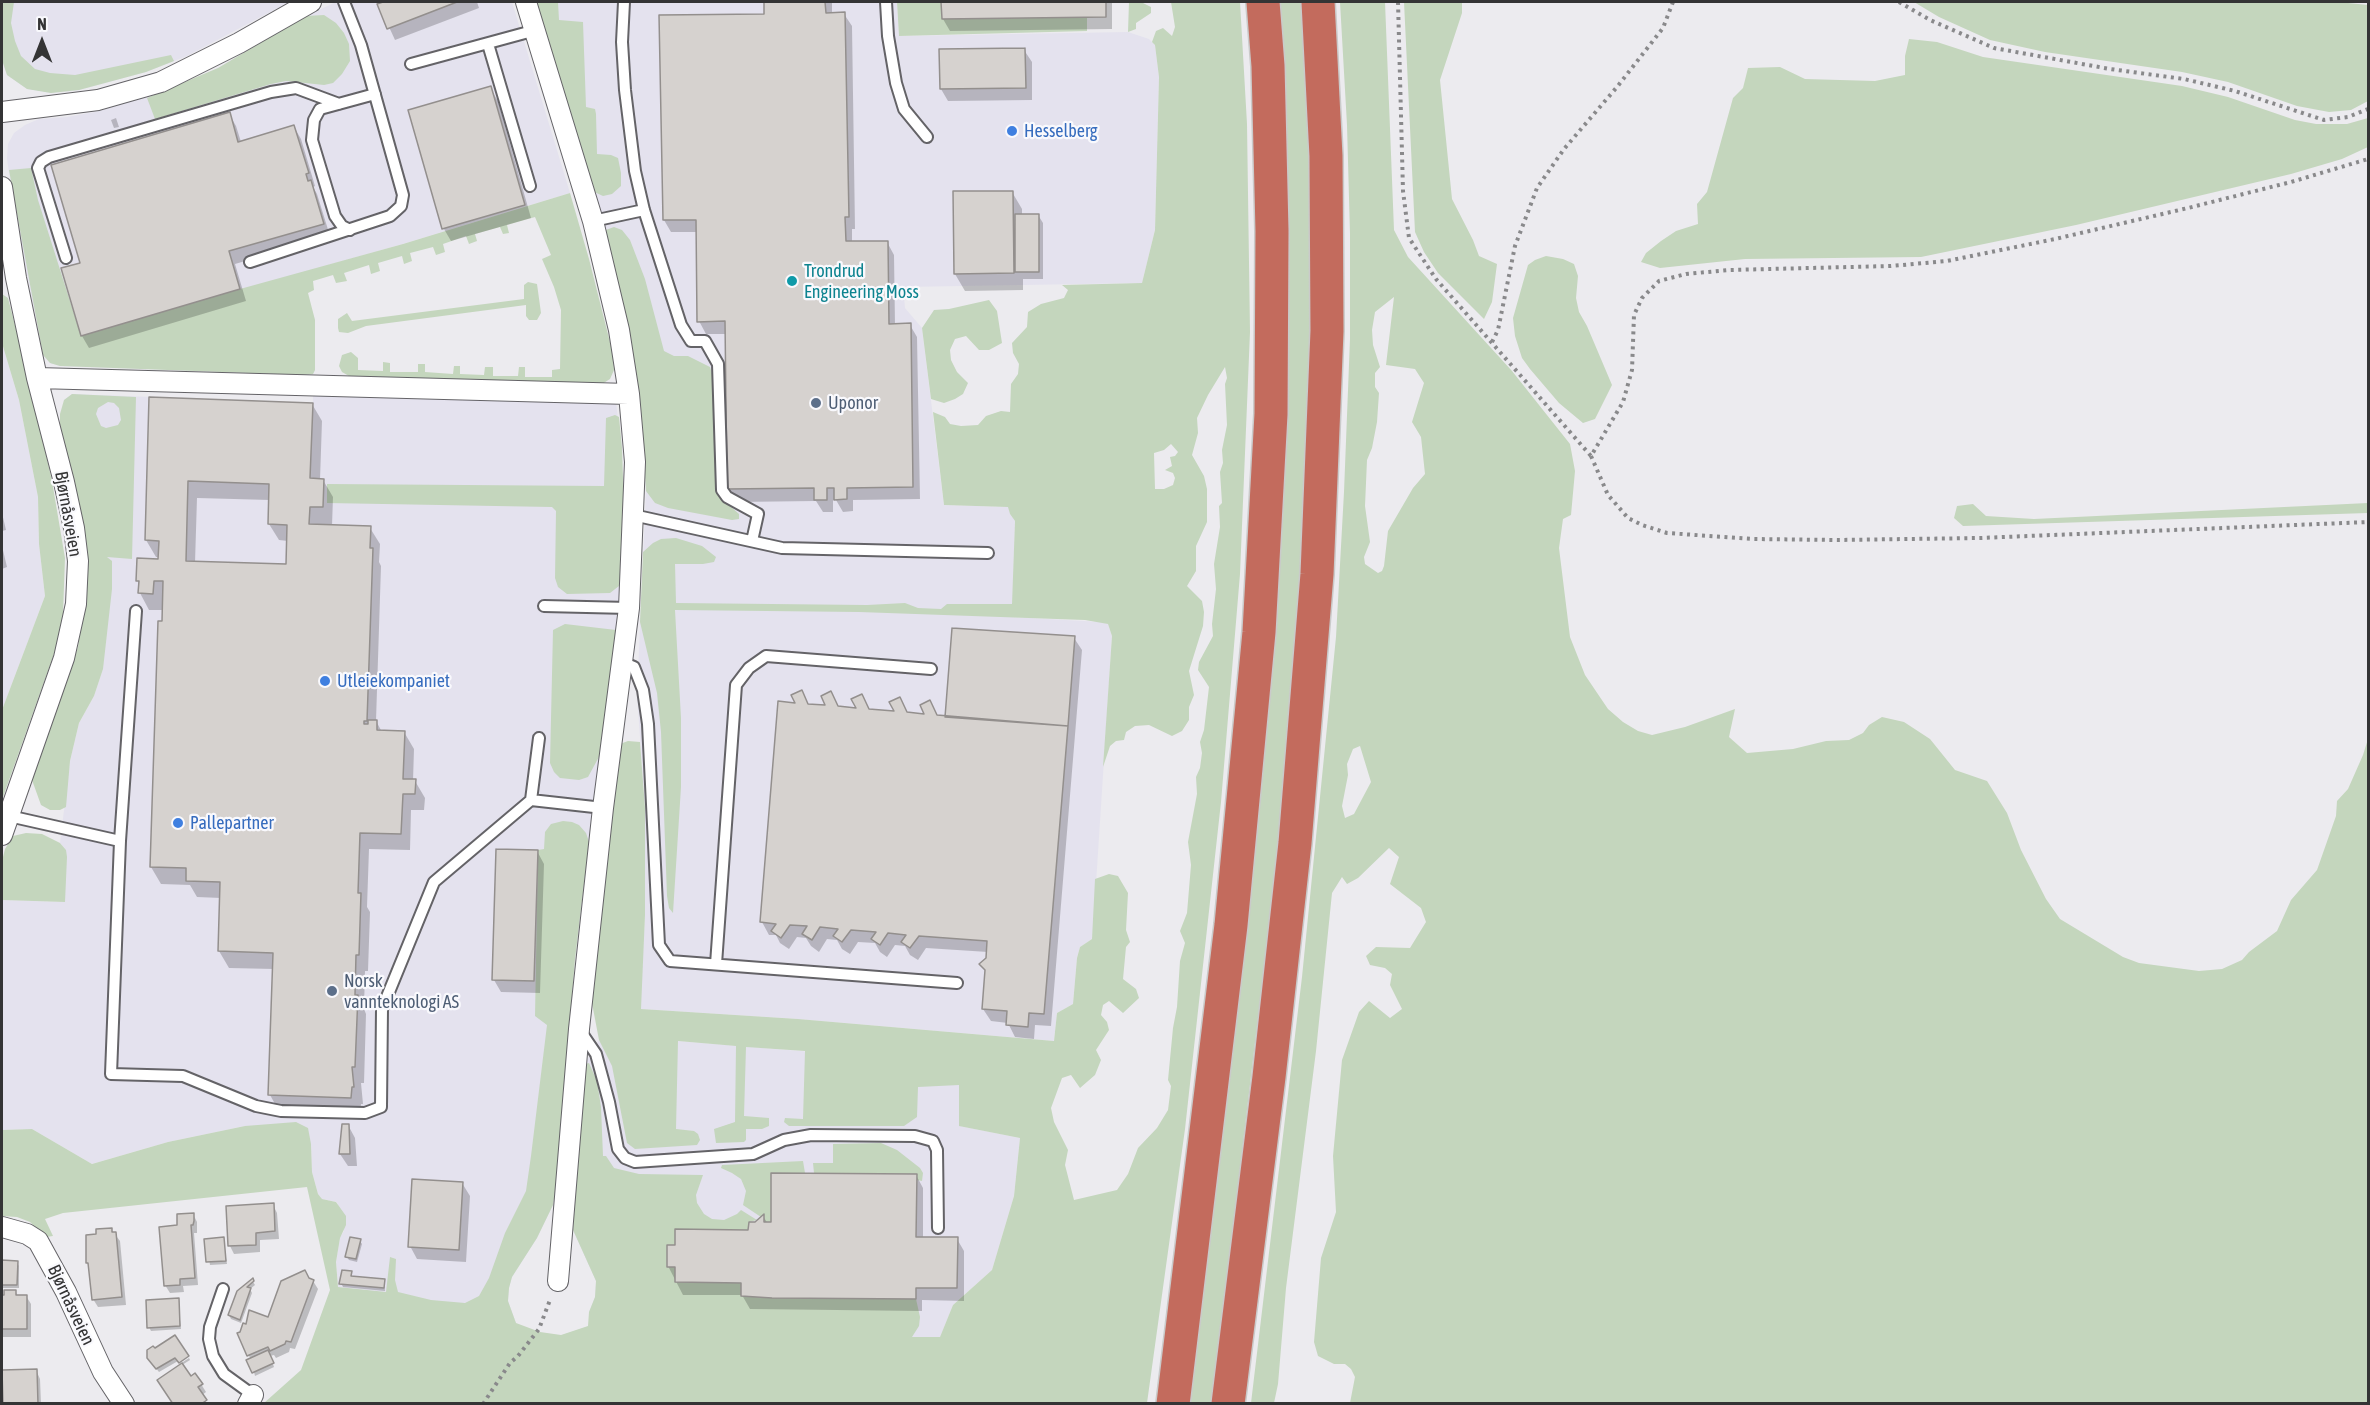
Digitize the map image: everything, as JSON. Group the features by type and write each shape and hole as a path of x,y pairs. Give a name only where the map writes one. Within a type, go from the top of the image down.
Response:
{"highway":[{"path":"1173,1404 1232,926 1259,632 1270,414 1272,231 1268,66 1263,2"},
{"path":"1228,1404 1269,1077 1293,855 1317,574 1326,331 1326,156 1318,2"}],"street":[{"path":"2,112 98,100 161,82 239,43 311,2"},
{"path":"526,2 593,221 619,330 634,462 629,608 603,808 579,1029 558,1281"},
{"name":"Bjørnåsveien","path":"2,186 16,278 37,378 74,528 78,561 76,604 64,658 2,835"},
{"path":"37,378 628,394"},
{"name":"Bjørnåsveien","path":"2,1227 27,1234 38,1241 66,1292 103,1372 124,1404"}],"lane":[{"path":"250,262 390,216 401,206 403,195 362,45 344,2"},
{"path":"624,2 622,42 634,171 644,210 681,325 691,341 705,341 718,364 722,490 727,497 758,514 753,541"},
{"path":"886,2 888,36 896,83 904,109 927,137"},
{"path":"411,64 536,30"},
{"path":"488,44 530,186"},
{"path":"66,258 38,168 41,162 49,157 271,92 296,88 339,104"},
{"path":"350,230 342,226 334,216 312,140 314,120 320,109 375,94"},
{"path":"593,221 644,210"},
{"path":"633,515 782,548 988,553"},
{"path":"544,606 629,608"},
{"path":"136,611 120,841 111,1074 183,1076 256,1106 281,1111 365,1113 381,1107 382,1009 434,882 531,800 539,738"},
{"path":"717,964 736,685 749,668 766,656 931,669"},
{"path":"622,662 634,667 643,690 648,724 659,945 670,961 957,983"},
{"path":"531,800 603,808"},
{"path":"9,816 120,841"},
{"path":"579,1029 596,1054 609,1102 618,1149 625,1158 635,1162 753,1154 784,1140 811,1135 896,1134 915,1136 933,1141 937,1150 938,1228"},
{"path":"223,1289 210,1327 209,1339 213,1356 224,1374 251,1399"}],"path":[{"path":"1398,2 1402,191 1409,238 1436,279 1591,456 1608,495 1628,518 1641,525 1667,533 1753,539 1849,540 1980,538 2368,522"},
{"path":"1492,342 1498,330 1515,246 1537,188 1564,150 1663,28 1673,2"},
{"path":"1899,2 1930,20 1994,48 2110,69 2184,79 2235,91 2324,120 2348,117 2368,109"},
{"path":"1591,456 1623,402 1632,370 1634,315 1642,298 1659,281 1686,274 1730,270 1891,266 1947,261 2055,239 2200,205 2291,182 2368,159"},
{"path":"483,1404 510,1363 539,1329 558,1281"}],"shaded area":[{"path":"2,2 289,2 187,56 146,72 79,90 51,93 27,89 7,75 2,60"},
{"path":"336,2 512,2 570,193 301,273 315,320 315,370 313,374 60,366 50,363 43,355 16,219 7,159 8,144 14,133 39,119 95,112 168,91 218,68 306,16"},
{"path":"535,2 897,2 899,36 1128,32 1149,39 1155,45 1159,77 1155,230 1142,283 903,287 905,308 922,328 944,505 1009,507 1010,514 1015,521 1012,617 1102,622 1108,624 1112,636 1092,939 1080,947 1073,1004 1057,1013 1054,1041 798,1019 640,1009 645,915 645,808 637,695 646,491 640,402 629,336"},
{"path":"2,343 19,400 38,497 39,544 45,596 2,710"},
{"path":"72,394 313,403 313,394 616,403 622,448 622,586 575,959 557,1180 553,1205 537,1238 512,1277 508,1301 516,1323 338,1287 336,1262 340,1237 344,1231 337,1202 322,1199 318,1194 312,1172 311,1144 245,1126 168,1142 92,1164 32,1129 2,1130 2,900 64,902 66,850 60,843 70,761 79,723 94,696 103,669 107,559 103,518 64,400"},
{"path":"599,1040 678,1041 911,1060 959,1085 960,1126 1020,1138 1014,1196 992,1270 953,1305 940,1337 911,1338 589,1312 595,1297 596,1281 573,1230 585,1064"}],"green space":[{"path":"2,2 14,2 11,23 15,41 21,56 35,69 75,75 171,55 174,61 146,72 79,90 51,93 27,89 7,75 2,60"},
{"path":"535,2 558,2 559,20 583,22 586,107 595,109 597,154 618,158 621,173 621,186 612,194 603,196 592,191"},
{"path":"897,2 941,2 942,19 1087,17 1087,31 899,36"},
{"path":"1129,2 1141,2 1151,7 1151,13 1136,23 1136,29 1128,32"},
{"path":"1171,2 1240,2 1247,124 1250,332 1240,574 1221,802 1185,1129 1147,1403 264,1403 301,1370 330,1290 307,1187 63,1213 45,1219 53,1236 46,1237 30,1222 17,1217 2,1216 2,1130 32,1129 92,1164 168,1142 245,1126 296,1122 308,1128 312,1172 318,1194 322,1199 336,1202 346,1216 346,1225 340,1238 336,1262 338,1287 386,1292 390,1257 396,1259 395,1280 398,1292 431,1300 465,1303 479,1296 489,1278 505,1233 526,1191 531,1156 547,1025 535,1016 538,850 544,849 545,832 551,824 563,821 572,822 579,825 586,833 589,842 575,959 557,1180 553,1205 537,1238 512,1277 508,1301 516,1323 540,1332 561,1335 588,1326 589,1312 595,1297 596,1281 573,1230 585,1064 589,1063 597,1081 601,1107 603,1156 606,1156 614,1168 639,1174 703,1175 696,1195 697,1203 704,1214 712,1219 724,1220 741,1210 757,1220 749,1222 748,1230 675,1229 675,1245 667,1245 667,1266 675,1267 675,1282 741,1283 741,1296 916,1299 920,1317 919,1326 912,1337 940,1337 953,1305 992,1270 1014,1196 1020,1138 959,1126 959,1085 918,1087 917,1117 904,1126 789,1126 784,1122 785,1118 803,1119 805,1051 746,1047 744,1116 769,1118 769,1126 762,1129 746,1129 744,1142 716,1143 714,1129 735,1122 736,1046 678,1041 676,1129 694,1131 700,1140 697,1145 635,1149 627,1143 612,1066 599,1040 591,998 608,831 620,744 628,741 640,742 645,808 645,915 641,1009 798,1019 1054,1041 1057,1013 1073,1004 1080,947 1092,939 1095,879 1109,874 1118,876 1128,893 1126,930 1130,942 1126,947 1123,979 1136,989 1139,998 1123,1013 1109,1001 1103,1005 1101,1015 1107,1022 1109,1030 1096,1050 1101,1060 1095,1075 1080,1088 1071,1075 1062,1078 1051,1108 1054,1122 1068,1150 1065,1165 1074,1200 1117,1190 1128,1174 1138,1148 1157,1128 1168,1110 1171,1086 1168,1080 1173,1028 1180,961 1185,943 1180,931 1187,913 1191,865 1188,842 1197,794 1196,777 1200,768 1202,753 1200,742 1204,730 1209,687 1198,670 1199,662 1213,636 1216,589 1214,564 1220,527 1219,506 1222,503 1220,472 1227,425 1225,367 1197,418 1198,433 1192,455 1204,476 1207,489 1207,522 1196,546 1196,571 1187,586 1202,601 1204,612 1203,626 1189,671 1194,695 1189,707 1189,720 1182,731 1172,736 1149,725 1135,726 1126,732 1124,740 1116,741 1110,746 1103,767 1112,636 1108,624 1085,620 859,612 675,610 681,718 681,787 673,913 669,908 667,896 661,732 657,693 640,622 643,552 661,539 676,538 702,546 716,557 714,562 703,564 675,564 676,603 867,605 905,603 918,608 941,609 947,604 1012,604 1015,521 1008,507 944,505 933,412 945,417 950,424 961,426 978,425 986,416 1001,411 1010,412 1011,384 1018,374 1019,364 1013,353 1012,343 1027,327 1028,312 1041,304 1064,298 1068,290 1062,285 1142,283 1155,230 1159,77 1155,45 1152,42 1156,31 1163,28 1172,36 1175,27","holes":["1171,444 1178,452 1175,456 1170,457 1172,466 1165,470 1173,473 1175,478 1173,485 1164,489 1155,489 1154,453 1164,450"]},
{"path":"1279,2 1302,2 1303,13 1310,176 1311,300 1304,525 1289,732 1275,875 1212,1403 1188,1404 1286,429 1289,214"},
{"path":"1340,2 1385,2 1394,230 1408,257 1512,371 1570,444 1575,471 1571,515 1563,519 1559,548 1570,637 1585,675 1608,709 1623,722 1638,731 1652,735 1685,727 1735,709 1729,737 1747,753 1793,749 1826,741 1849,740 1863,733 1869,725 1882,717 1904,722 1930,739 1955,770 1987,781 2007,813 2021,850 2046,899 2060,919 2123,957 2139,963 2199,971 2222,969 2242,960 2277,931 2291,900 2317,870 2336,816 2337,801 2348,789 2368,739 2368,1403 1350,1403 1355,1377 1351,1369 1345,1364 1334,1364 1318,1356 1314,1342 1321,1258 1336,1212 1333,1156 1342,1060 1359,1012 1369,1001 1390,1018 1402,1009 1390,985 1392,974 1385,968 1370,965 1366,956 1376,947 1410,948 1426,922 1421,908 1390,884 1399,857 1389,848 1358,878 1347,884 1342,877 1332,893 1316,1051 1286,1288 1278,1384 1274,1403 1251,1403 1302,977 1336,637 1350,339 1347,125","holes":["1394,297 1386,365 1415,369 1424,383 1412,422 1421,437 1425,474 1413,488 1388,531 1384,566 1378,573 1365,564 1364,557 1370,542 1365,506 1367,460 1377,422 1379,393 1375,387 1375,373 1380,367 1373,345 1372,330 1375,312","1360,746 1371,782 1354,814 1345,818 1342,806 1348,775 1347,764 1353,749"]},
{"path":"1404,2 1462,2 1462,13 1440,80 1452,199 1479,256 1497,264 1492,302 1484,319 1438,273 1424,252 1415,232"},
{"path":"1914,2 2338,2 2368,5 2368,101 2351,110 2329,112 2297,106 2228,82 2182,72 2045,52 1990,40 1939,17"},
{"path":"324,15 336,23 349,44 350,61 333,83 324,85 286,81 271,84 155,119 147,98 218,68 306,16"},
{"path":"1909,39 1937,42 1983,57 2182,86 2228,97 2295,120 2316,124 2347,124 2368,118 2368,147 2342,159 2291,174 2076,225 1921,257 1745,259 1660,268 1641,262 1646,253 1676,231 1698,224 1697,204 1707,192 1733,98 1743,88 1748,68 1780,67 1805,79 1875,81 1905,75 1905,56"},
{"path":"31,168 38,200 81,336 403,244 570,193 613,354 614,370 610,379 602,384 349,376 342,372 339,366 342,355 351,352 358,358 358,370 383,371 383,362 390,363 390,372 418,372 418,364 425,364 425,372 453,374 454,366 460,366 460,374 484,375 485,367 493,367 493,376 518,376 519,367 525,367 525,377 552,377 552,370 560,369 561,310 542,259 551,255 535,217 507,225 509,233 503,234 500,227 475,234 477,241 469,244 466,236 443,244 445,252 436,255 433,247 410,253 412,261 404,264 402,256 378,263 380,271 371,274 369,265 344,273 347,281 336,283 333,275 313,281 314,290 308,293 315,320 315,370 313,374 60,366 50,363 43,355 9,170"},
{"path":"614,227 622,230 630,240 645,279 664,351 674,356 688,356 710,367 714,380 716,485 720,497 739,514 739,519 732,520 668,508 655,503 646,491 640,402 629,336 603,231"},
{"path":"1546,256 1574,264 1578,276 1576,298 1579,312 1612,385 1595,419 1583,423 1559,403 1530,369 1522,358 1515,336 1513,318 1528,265"},
{"path":"528,282 537,284 541,313 537,320 529,320 526,316 526,305 366,326 348,333 339,332 338,319 347,313 352,321 524,299 524,285"},
{"path":"2,294 8,298 30,384 52,481 65,558 63,614 55,651 2,800 2,710 45,596 39,544 38,497 19,400 2,343"},
{"path":"989,300 997,311 1002,343 989,350 979,350 966,336 955,339 950,350 951,360 957,372 968,383 963,394 955,399 944,403 931,399 922,328 934,310"},
{"path":"72,394 136,397 132,559 107,557 112,561 112,589 103,669 94,696 79,723 70,761 66,807 60,810 50,810 41,805 32,780 78,647 84,601 85,533 60,425 64,400","holes":["108,402 114,403 119,408 121,420 118,425 106,428 101,426 96,414 98,408"]},
{"path":"615,415 619,417 622,448 624,508 622,580 619,586 610,593 567,594 558,587 555,578 556,511 552,507 327,503 327,484 604,486 606,418"},
{"path":"2368,503 2368,513 1963,526 1954,518 1957,506 1973,504 1986,516 2034,519"},
{"path":"565,624 616,630 600,755 588,777 579,780 560,778 550,763 553,630"},
{"path":"26,833 42,834 60,843 66,850 65,902 2,900 2,861 5,849 13,836"},
{"path":"881,1143 897,1150 920,1168 923,1173 922,1181 917,1180 917,1174 814,1173 813,1163 833,1163 833,1144"},
{"path":"803,1161 805,1173 771,1173 771,1222 764,1222 764,1215 761,1217 743,1205 746,1191 741,1179 721,1168 722,1165"}],"building":[{"path":"383,2 457,2 387,29 377,4"},
{"name":"Trondrud Engineering Moss","path":"764,2 825,2 826,13 845,12 849,217 845,217 846,241 888,241 889,324 911,323 913,487 847,488 847,499 834,500 834,488 827,488 827,500 814,500 814,488 727,489 725,321 697,322 696,220 663,220 659,15 764,14"},
{"path":"941,2 1106,2 1106,17 942,19"},
{"path":"1025,48 1026,88 940,89 939,49"},
{"path":"491,86 525,205 442,229 408,110"},
{"path":"230,112 238,142 294,125 309,173 306,174 308,181 311,180 324,224 229,251 240,289 81,336 61,268 80,263 51,165"},
{"path":"953,191 1013,191 1014,273 954,274"},
{"path":"1015,214 1039,214 1039,272 1015,272"},
{"path":"149,397 313,403 310,478 324,479 323,507 310,507 309,524 371,526 370,548 373,548 367,721 364,721 364,724 368,724 368,720 377,720 377,730 405,731 403,779 416,779 415,794 403,794 401,834 360,833 358,893 361,893 355,995 358,995 355,1067 352,1067 354,1087 352,1087 351,1098 268,1095 273,953 218,951 220,882 186,881 186,868 150,867 158,621 162,621 163,581 154,581 153,594 138,593 137,558 158,559 159,541 145,540","holes":["188,481 269,484 268,524 287,525 286,564 186,561"]},
{"path":"952,628 1075,636 1068,726 945,717"},
{"path":"802,690 808,704 825,705 821,696 831,691 838,706 856,708 851,699 862,694 869,709 894,711 889,702 900,697 907,712 924,714 920,705 930,700 937,715 1068,726 1044,1014 1029,1013 1028,1027 1006,1025 1007,1011 982,1009 985,970 979,964 986,958 987,941 919,936 910,948 901,942 906,935 888,933 880,945 871,939 876,932 851,930 842,942 833,936 838,929 820,927 812,940 802,934 807,926 790,925 781,938 771,931 776,924 760,922 778,701 795,703 791,695"},
{"path":"496,849 538,850 534,981 492,980"},
{"path":"342,1124 349,1124 350,1154 339,1154"},
{"path":"771,1173 917,1174 916,1237 958,1237 957,1288 916,1288 916,1299 772,1298 741,1296 741,1283 675,1282 675,1267 667,1267 667,1245 675,1245 675,1229 748,1230 749,1222 755,1222 764,1214 764,1222 771,1222"},
{"path":"412,1179 463,1182 459,1250 408,1247"},
{"path":"274,1203 275,1231 256,1233 256,1245 228,1246 226,1206"},
{"path":"194,1213 193,1225 191,1225 195,1278 180,1279 180,1285 164,1286 159,1227 177,1225 177,1214"},
{"path":"112,1228 112,1232 116,1232 122,1297 92,1300 88,1263 86,1263 86,1235 96,1234 96,1229"},
{"path":"224,1237 226,1261 206,1262 204,1239"},
{"path":"350,1237 361,1239 356,1259 345,1257"},
{"path":"2,1260 18,1261 17,1285 2,1285"},
{"path":"305,1270 309,1278 314,1280 291,1342 286,1341 285,1344 270,1351 268,1347 247,1356 237,1333 240,1332 243,1323 246,1324 249,1310 268,1317 281,1281"},
{"path":"342,1270 352,1271 351,1276 385,1279 384,1288 339,1284"},
{"path":"253,1278 254,1281 247,1287 251,1288 240,1320 228,1315 237,1291"},
{"path":"4,1290 16,1290 16,1295 27,1295 27,1329 2,1329"},
{"path":"179,1298 180,1326 147,1328 146,1300"},
{"path":"175,1335 189,1356 179,1363 175,1358 156,1369 147,1358 147,1350 153,1346 155,1348"},
{"path":"268,1350 274,1363 252,1373 246,1360"},
{"path":"182,1363 191,1376 195,1373 203,1384 198,1387 207,1400 201,1404 173,1404 157,1380"},
{"path":"37,1369 38,1404 3,1404 2,1370"}],"place":[{"name":"Hesselberg","path":"1012,131"},
{"name":"Trondrud Engineering Moss","path":"792,281"},
{"name":"Uponor","path":"816,403"},
{"name":"Utleiekompaniet","path":"325,681"},
{"name":"Pallepartner","path":"178,823"},
{"name":"Norsk vannteknologi AS","path":"332,991"}]}
